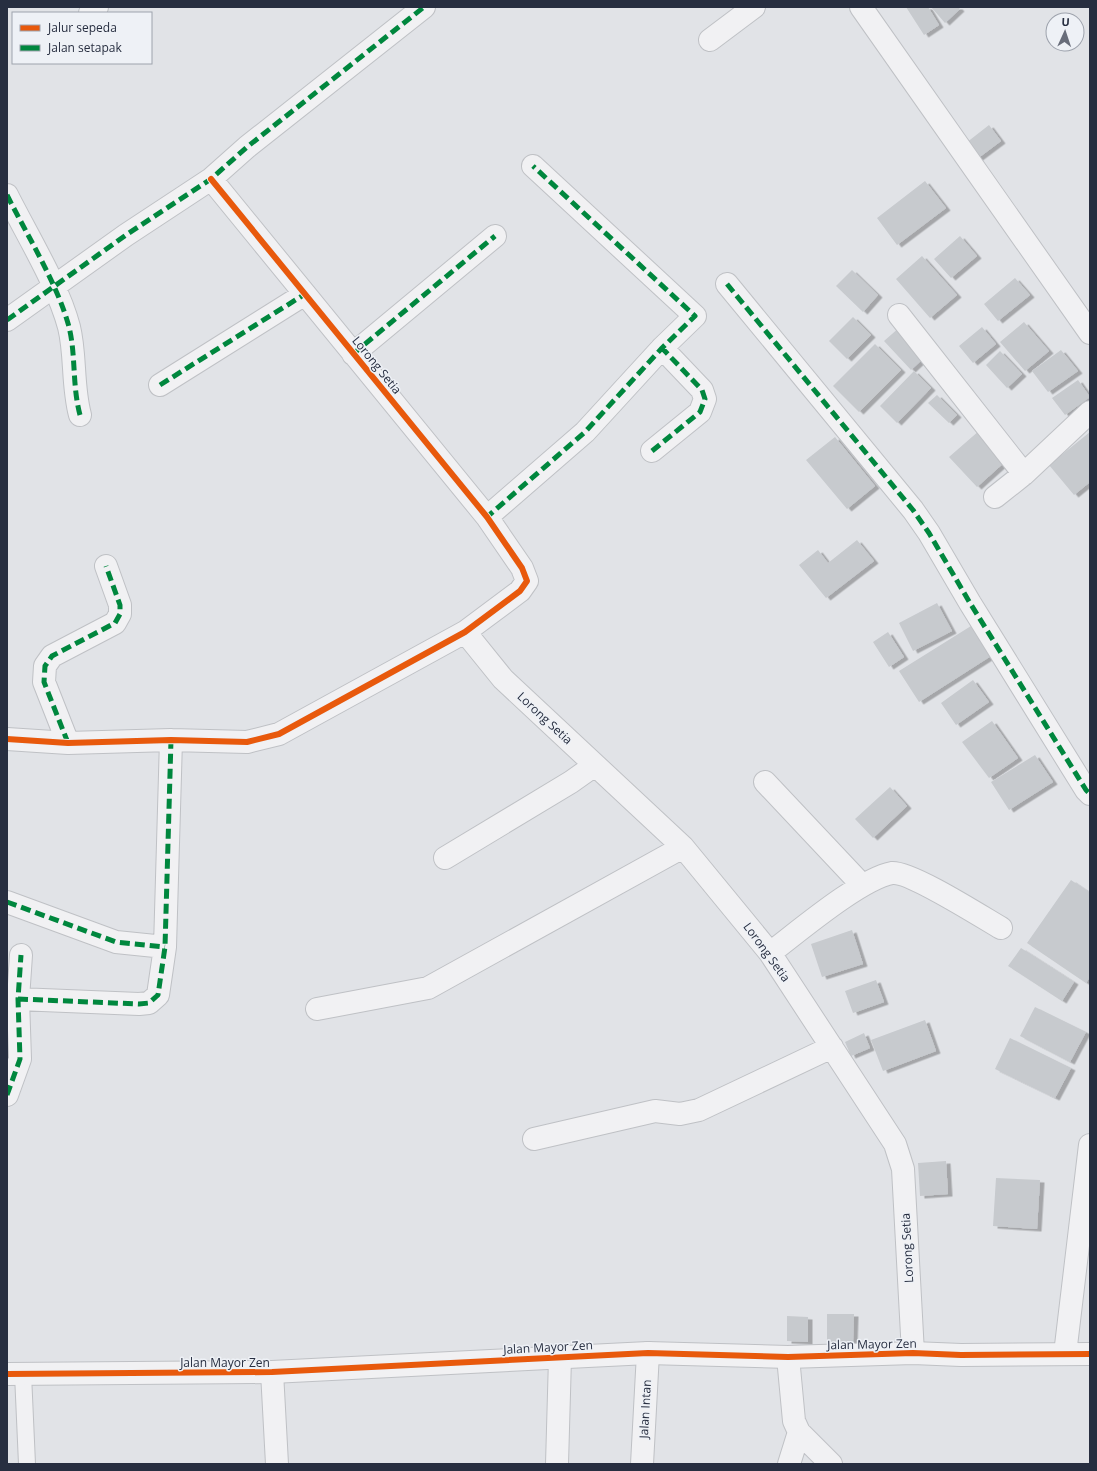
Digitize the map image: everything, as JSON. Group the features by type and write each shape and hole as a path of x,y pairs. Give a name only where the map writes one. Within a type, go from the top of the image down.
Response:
{"street":[{"path":"7,320 126,235 211,179 247,147 424,7"},
{"path":"710,40 754,7"},
{"path":"861,7 1090,333"},
{"path":"487,517 586,432 662,348 695,316 533,166"},
{"name":"Lorong Setia","path":"211,179 487,517 522,568 527,581 520,591 465,632 503,679 683,847 770,953 896,1144 902,1169 913,1353"},
{"path":"7,195 53,287 70,331 74,389 80,414"},
{"path":"353,354 495,236"},
{"path":"727,284 913,510 929,533 970,603 1086,790 1090,794"},
{"path":"160,385 305,294"},
{"path":"899,315 1024,474"},
{"path":"652,451 700,412 705,399 702,390 662,348"},
{"path":"995,498 1024,474 1090,412"},
{"path":"68,743 44,682 43,672 52,656 115,623 120,614 120,605 106,566"},
{"path":"7,739 68,743 171,740 247,742 279,734 465,632"},
{"path":"18,1000 149,1003 158,995 165,947 171,740"},
{"path":"445,858 571,782 595,765"},
{"path":"765,782 862,885"},
{"path":"317,1009 428,988 683,847"},
{"path":"770,953 862,885 893,873 915,879 1001,928"},
{"path":"7,902 116,942 165,947"},
{"path":"7,1095 20,1059 18,1000 21,955"},
{"path":"534,1139 654,1111 680,1114 699,1110 832,1046"},
{"path":"1065,1354 1090,1145"},
{"name":"Jalan Mayor Zen","path":"15,1374 272,1372 648,1353 788,1357 913,1353 1090,1354"},
{"name":"Jalan Intan","path":"642,1464 648,1353"},
{"path":"788,1357 791,1405 794,1421 799,1432 831,1464"},
{"path":"557,1464 560,1358"},
{"path":"272,1372 277,1464"},
{"path":"789,1464 799,1432"}],"lane":[{"path":"15,1374 27,1464"}],"building":[{"path":"906,7 928,7 939,25 924,35"},
{"path":"931,7 958,7 960,9 945,23"},
{"path":"989,125 1001,141 977,159 966,143"},
{"path":"925,181 946,208 897,245 877,218"},
{"path":"960,236 977,256 951,278 934,259"},
{"path":"922,256 957,295 930,318 896,279"},
{"path":"852,270 878,295 863,312 836,286"},
{"path":"1015,278 1030,295 998,321 984,304"},
{"path":"853,317 871,335 847,359 829,341"},
{"path":"1024,322 1049,351 1025,371 1000,342"},
{"path":"900,327 926,356 911,370 884,341"},
{"path":"982,327 996,344 973,363 959,346"},
{"path":"875,344 901,370 859,412 833,386"},
{"path":"1061,350 1078,371 1048,392 1032,371"},
{"path":"1000,351 1022,374 1007,388 986,365"},
{"path":"914,371 931,388 897,423 880,406"},
{"path":"1078,380 1090,397 1065,415 1052,398"},
{"path":"937,395 957,415 949,423 928,403"},
{"path":"980,430 1007,460 977,487 949,457"},
{"path":"1090,432 1090,482 1074,495 1049,465"},
{"path":"835,437 875,486 847,509 806,460"},
{"path":"857,540 874,561 826,598 799,565 818,550 828,563"},
{"path":"937,603 952,631 913,651 899,623"},
{"path":"971,626 991,656 919,702 899,671"},
{"path":"888,632 904,657 889,667 873,642"},
{"path":"973,680 989,702 956,725 941,703"},
{"path":"992,721 1018,758 989,778 962,742"},
{"path":"1035,755 1053,782 1009,810 991,782"},
{"path":"890,787 907,806 873,838 855,819"},
{"path":"1071,880 1090,893 1090,977 1086,983 1027,943"},
{"path":"852,930 863,964 822,977 811,944"},
{"path":"1021,948 1074,982 1062,1001 1008,966"},
{"path":"876,980 884,1002 853,1013 845,991"},
{"path":"1035,1007 1086,1032 1070,1062 1020,1036"},
{"path":"925,1020 936,1051 883,1071 871,1040"},
{"path":"864,1033 870,1048 851,1056 845,1042"},
{"path":"1010,1038 1071,1068 1055,1098 995,1069"},
{"path":"946,1161 948,1194 920,1196 918,1163"},
{"path":"996,1178 1040,1180 1037,1229 993,1226"},
{"path":"827,1314 854,1314 853,1343 827,1343"},
{"path":"787,1316 808,1317 808,1342 787,1341"}],"marked path":[{"path":"7,320 126,235 211,179 247,147 424,7"},
{"path":"486,515 487,517 585,432 662,348 695,316 533,166"},
{"path":"7,195 50,277 64,311 73,348 76,393 80,415"},
{"path":"353,354 495,236"},
{"path":"727,284 913,510 929,533 970,603 1086,790 1090,794"},
{"path":"160,385 305,294"},
{"path":"652,451 700,412 705,399 702,390 662,348"},
{"path":"68,743 44,682 45,666 52,656 115,623 120,614 120,605 106,566"},
{"path":"18,999 139,1004 149,1003 158,995 165,947 171,740"},
{"path":"7,902 116,942 165,947"},
{"path":"7,1095 20,1059 18,999 21,955"}],"cycle path":[{"path":"7,739 68,743 171,740 247,742 279,734 465,632 520,591 527,581 522,568 487,517 211,179"},
{"path":"7,1374 272,1372 648,1353 788,1357 913,1353 961,1355 1090,1354"}]}
